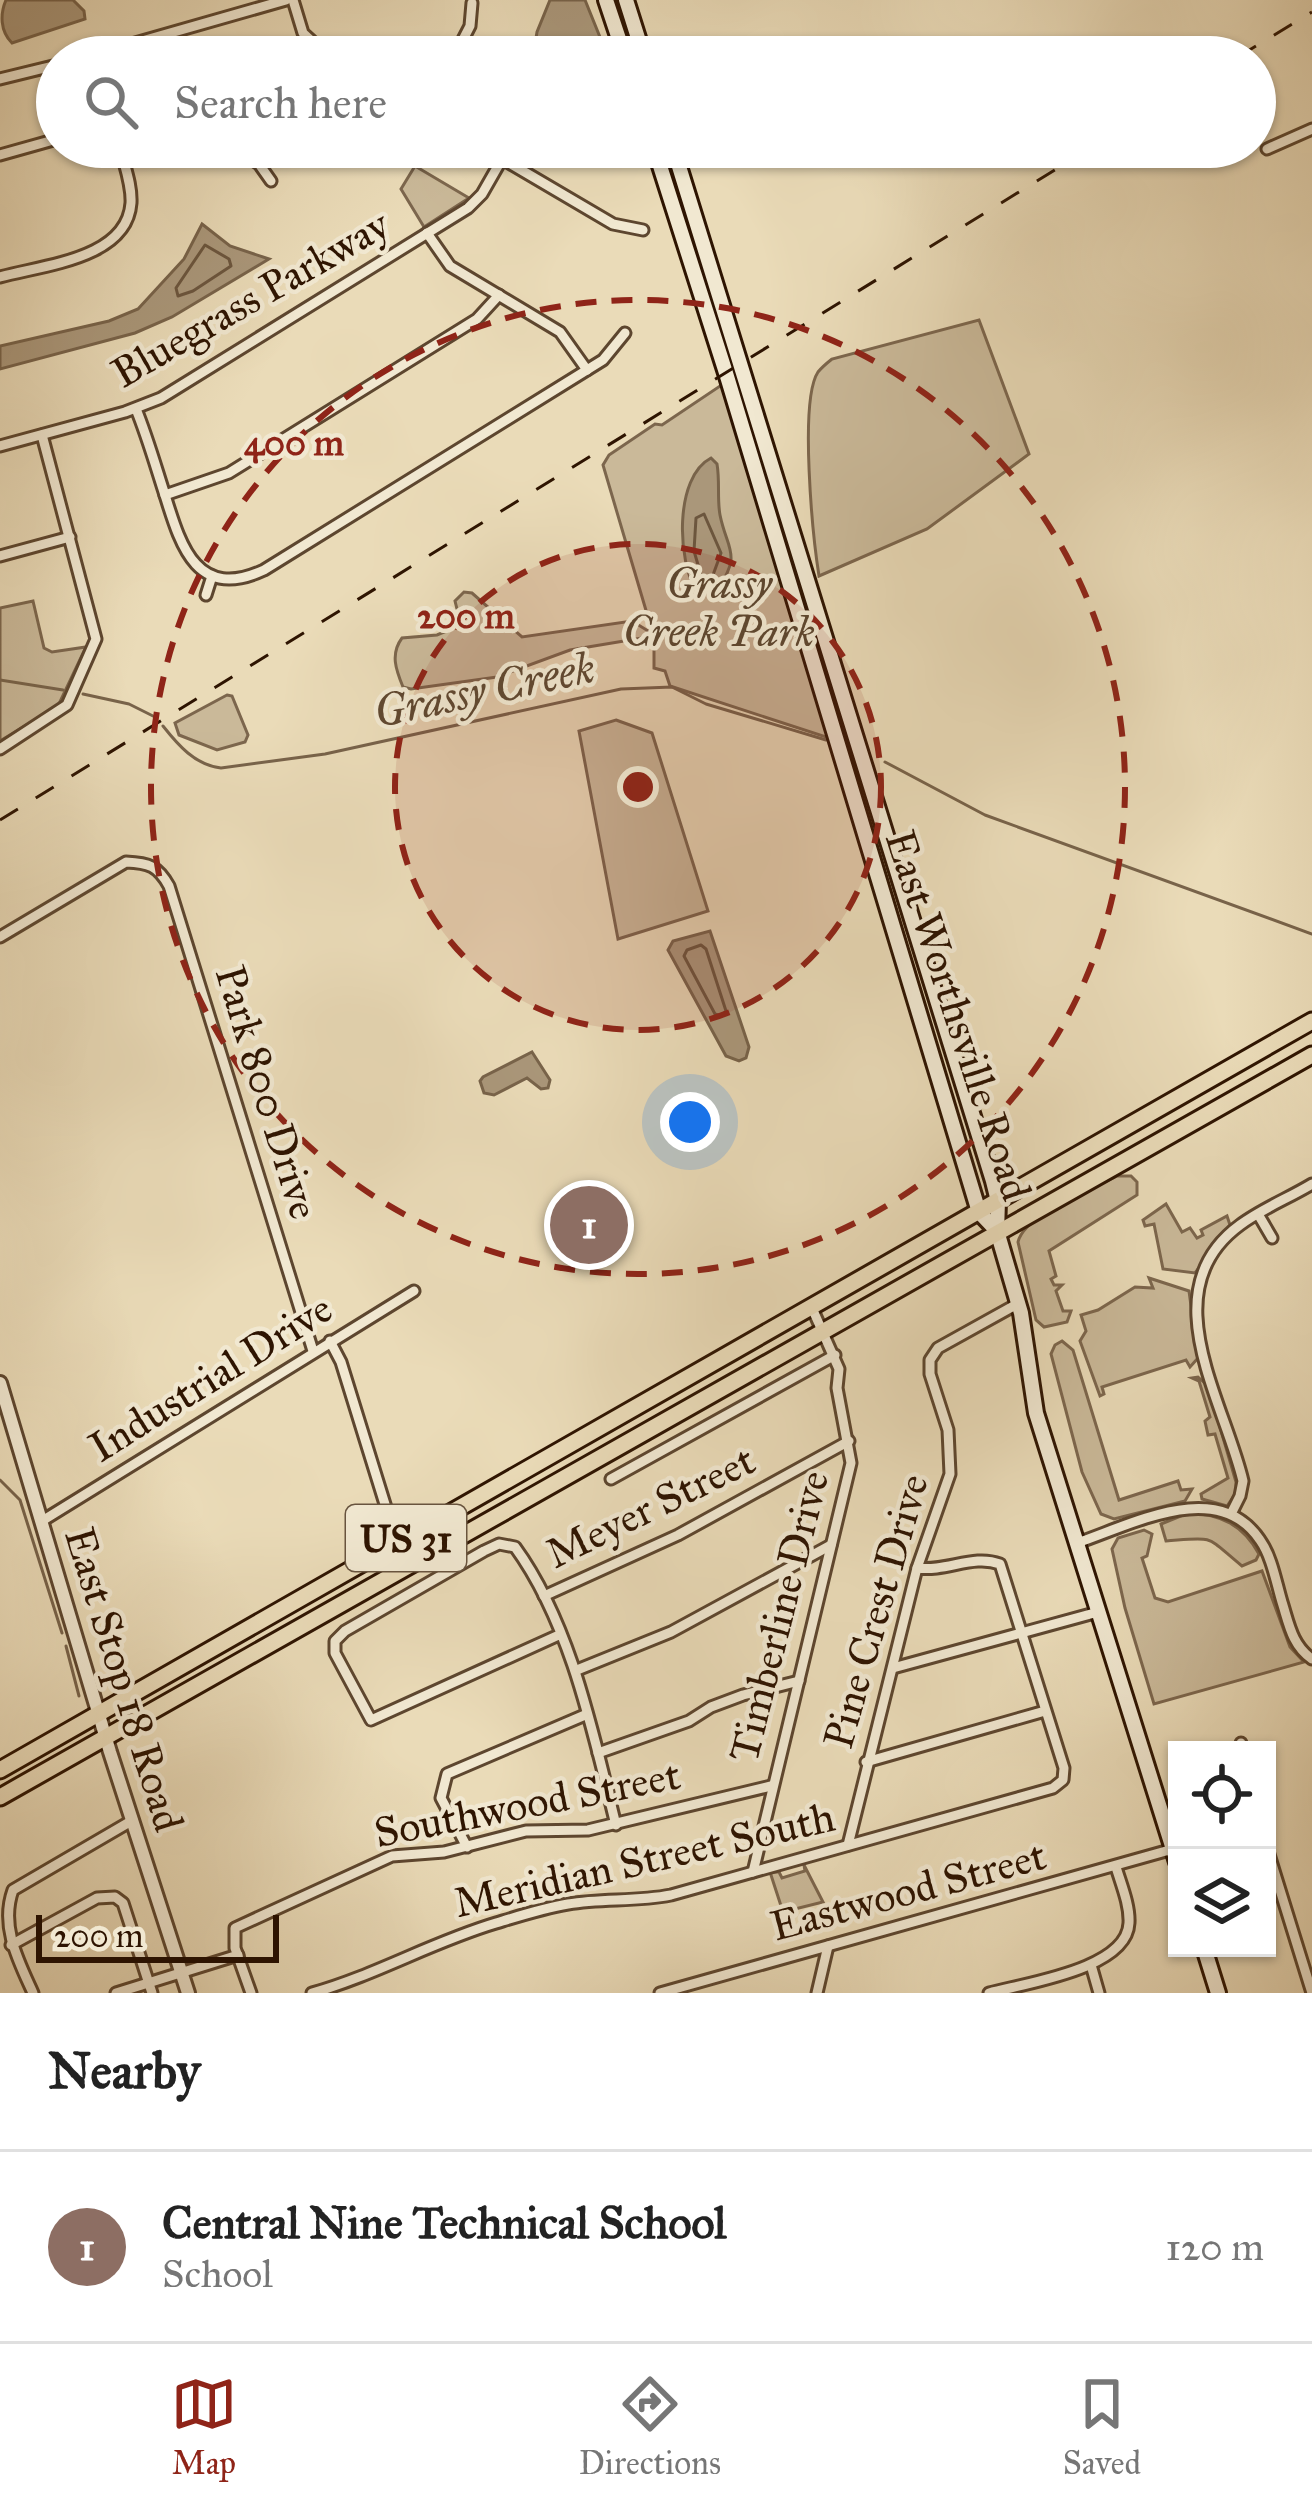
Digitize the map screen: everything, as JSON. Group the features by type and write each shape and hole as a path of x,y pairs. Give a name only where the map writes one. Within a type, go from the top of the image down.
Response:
{"main road":[{"path":"606,0 618,36"},
{"path":"626,0 637,36"},
{"name":"East Worthsville Road","path":"661,168 979,1212 997,1231"},
{"name":"East Worthsville Road","path":"679,168 998,1201 997,1231"},
{"name":"US 31","path":"0,1770 1312,1021"},
{"name":"US 31","path":"0,1797 1312,1055"},
{"path":"997,1231 1019,1303 1036,1412 1173,1849"},
{"path":"1207,1957 1218,1993"}],"street":[{"path":"163,36 290,0 306,36"},
{"path":"465,36 472,3"},
{"path":"0,79 36,70"},
{"path":"1276,145 1312,129"},
{"path":"0,155 36,146"},
{"path":"0,277 89,252 117,236 128,218 131,198 125,168"},
{"path":"262,168 271,181"},
{"name":"Bluegrass Parkway","path":"0,446 155,401 471,205 496,168"},
{"path":"517,168 613,224 643,230"},
{"path":"428,233 450,266 560,332 587,370"},
{"path":"165,494 229,473 477,319 499,295"},
{"path":"136,409 182,548 200,570 233,580 264,570 587,370 609,354 625,333"},
{"path":"0,749 68,704 96,633 42,435"},
{"path":"0,556 70,537"},
{"path":"206,595 212,576"},
{"name":"Park 800 Drive","path":"0,937 126,862 146,862 160,869 170,886 313,1351"},
{"path":"1231,1514 1243,1481 1200,1346 1195,1310 1198,1285 1214,1252 1238,1226 1312,1184"},
{"path":"1258,1214 1272,1238"},
{"name":"Industrial Drive","path":"42,1521 414,1291"},
{"name":"Pine Crest Drive","path":"848,1845 916,1568 950,1474 952,1450 930,1360 938,1348 1019,1303"},
{"name":"Timberline Drive","path":"753,1872 848,1483 849,1441 835,1355 812,1308"},
{"path":"330,1341 341,1362 397,1543"},
{"path":"610,1479 835,1355"},
{"name":"East Stop 18 Road","path":"0,1383 188,1993"},
{"name":"Meyer Street","path":"561,1634 371,1720 334,1653 335,1641 345,1631 500,1544 514,1547 544,1596 678,1535 849,1441"},
{"path":"1077,1543 1167,1513 1198,1508 1231,1514 1263,1543 1293,1638 1312,1659"},
{"path":"577,1670 671,1632 831,1545"},
{"path":"866,1762 1045,1711 1000,1564 986,1559 941,1571 916,1568"},
{"path":"544,1596 577,1670 616,1825"},
{"path":"892,1668 1098,1612"},
{"path":"598,1753 689,1721 743,1695 799,1682"},
{"name":"Meridian Street South","path":"312,1993 373,1974 446,1939 516,1917 570,1904 634,1902 1053,1788 1063,1780 1064,1768 1045,1711"},
{"path":"467,1846 441,1798 448,1774 585,1715"},
{"name":"Southwood Street","path":"238,1955 235,1928 377,1862 526,1831 616,1825 771,1786"},
{"path":"33,1993 11,1945 5,1909 20,1882 133,1820"},
{"path":"1267,1849 1312,1993"},
{"name":"Eastwood Street","path":"660,1993 697,1988 828,1946 1116,1867 1168,1857"},
{"path":"989,1993 1091,1965 1115,1952 1128,1932 1127,1906 1116,1867"},
{"path":"11,1945 97,1898 115,1897 123,1903 151,1988"},
{"path":"817,1993 828,1946"},
{"path":"116,1993 151,1988 238,1955 251,1993"},
{"path":"1091,1965 1099,1993"}],"green space":[{"path":"418,168 469,198 424,227 401,189"},
{"path":"979,320 1029,454 927,529 819,576 808,439 818,372 832,359"},
{"name":"Grassy Creek Park","path":"723,384 832,739 670,686 665,671 654,668 654,636 570,650 497,677 403,687 396,668 398,644 402,638 437,635 461,625 455,601 464,592 472,593 522,637 632,621 653,634 603,465 609,455"},
{"path":"33,601 44,648 52,652 86,647 58,706 0,741 0,608"},
{"path":"232,696 248,735 245,742 217,750 179,735 175,723"},
{"path":"616,720 652,733 708,911 618,939 579,731"},
{"path":"1117,1176 1131,1176 1137,1182 1137,1195 1049,1251 1056,1276 1051,1279 1054,1285 1062,1285 1056,1291 1063,1311 1071,1311 1067,1322 1044,1327 1036,1320 1018,1242 1045,1213"},
{"path":"1166,1204 1182,1232 1190,1228 1197,1238 1203,1235 1201,1230 1227,1216 1230,1225 1195,1273 1163,1269 1154,1224 1145,1226 1143,1220"},
{"path":"1149,1278 1189,1291 1198,1358 1190,1367 1186,1360 1102,1387 1100,1396 1080,1341 1086,1331 1081,1315 1135,1287 1153,1288"},
{"path":"1062,1341 1073,1350 1119,1500 1178,1481 1181,1490 1192,1489 1185,1501 1114,1519 1101,1514 1082,1472 1051,1354"},
{"path":"1198,1377 1208,1386 1236,1482 1236,1493 1227,1506 1202,1499 1201,1494 1228,1478 1215,1434 1208,1435 1205,1421 1210,1417 1199,1381 1192,1378"},
{"path":"1188,1513 1221,1519 1238,1529 1259,1554 1256,1560 1242,1566 1215,1543 1202,1539 1166,1541 1161,1524"},
{"path":"1144,1530 1152,1534 1147,1556 1142,1558 1155,1598 1168,1602 1262,1571 1290,1647 1304,1662 1154,1704 1112,1549 1118,1538"},
{"path":"804,1865 823,1902 783,1912 770,1872 779,1872 782,1878 805,1871"}],"water":[{"path":"6,0 73,0 85,19 12,43 2,22"},
{"path":"550,0 585,0 600,36 536,36"},
{"path":"202,224 230,246 269,259 172,317 135,333 0,369 0,346 109,321 138,309 184,259"},
{"path":"711,458 717,464 720,515 731,559 718,589 697,592 683,541 685,501 699,468"},
{"path":"710,931 749,1047 746,1058 739,1061 726,1056 668,950 673,941"},
{"path":"532,1052 550,1080 548,1088 541,1089 527,1078 494,1095 484,1093 483,1077"}],"waterway":[{"name":"Grassy Creek","path":"0,680 63,690"},
{"name":"Grassy Creek","path":"163,726 195,758 221,768 325,754 621,689 672,687 706,704 826,740"},
{"name":"Grassy Creek","path":"83,694 129,704 153,716"},
{"name":"Grassy Creek","path":"885,762 985,815 1312,934"},
{"path":"0,1480 20,1500 62,1633"},
{"path":"66,1646 79,1696"}],"railway":[{"path":"1273,36 1312,12"},
{"path":"0,820 1058,168"}],"place":[{"name":"Central Nine Technical School","path":"589,1225"}]}
